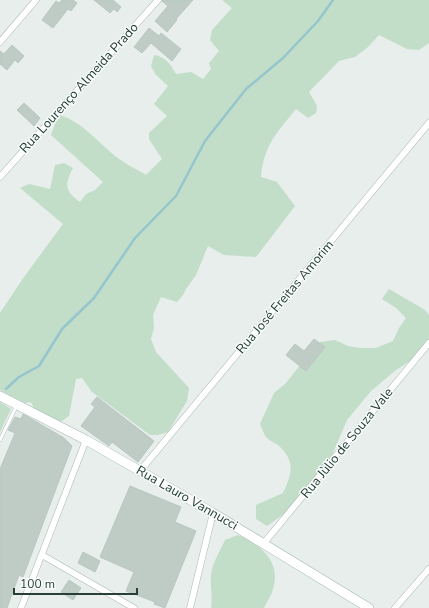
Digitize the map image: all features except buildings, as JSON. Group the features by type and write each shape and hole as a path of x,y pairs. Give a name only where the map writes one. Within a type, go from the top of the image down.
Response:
{"street":[{"path":"0,42 36,0"},
{"name":"Rua Lourenço Almeida Prado","path":"0,177 158,0"},
{"name":"Rua José Freitas Amorim","path":"140,471 429,124"},
{"name":"Rua Jùlio de Souza Vale","path":"264,543 429,342"},
{"name":"Rua Lauro Vannucci","path":"0,396 86,440 140,471 264,543 369,608"},
{"path":"21,608 86,440"},
{"path":"190,608 213,513"},
{"path":"42,555 134,608"},
{"path":"395,608 429,569"}],"lane":[{"path":"0,440 17,405"}],"green space":[{"path":"222,0 429,0 429,43 419,50 407,49 379,35 368,47 355,57 339,61 309,92 317,106 316,113 308,118 296,109 277,132 268,147 265,156 261,177 277,182 295,206 256,257 224,255 208,246 196,275 177,302 161,297 153,315 154,328 151,339 156,352 189,388 187,401 168,432 158,435 150,435 92,392 82,378 76,379 69,416 59,423 35,410 31,402 25,403 0,390 0,313 24,277 63,224 20,188 29,184 50,189 55,165 64,163 73,168 67,183 71,194 80,202 86,194 95,190 103,182 51,135 60,115 83,127 115,156 146,175 162,159 149,139 149,133 167,116 154,104 168,86 156,75 151,66 154,55 165,59 176,74 191,72 203,79 211,69 209,63 219,51 210,40 212,30 232,8"},
{"path":"389,289 425,310 429,315 429,343 426,351 396,370 371,391 347,420 324,474 288,511 267,526 256,519 256,505 283,493 289,480 291,468 288,457 284,451 267,438 260,424 274,393 286,383 320,342 335,340 348,346 376,348 393,341 406,318 396,308 382,299"},
{"path":"0,402 11,409 0,432"},
{"path":"238,535 246,538 260,548 271,560 275,576 272,591 264,608 211,608 211,579 213,565 225,540"}],"waterway":[{"path":"6,389 19,377 39,366 62,329 94,298 135,238 176,196 205,141 246,89 283,58 318,21 333,0"}]}
